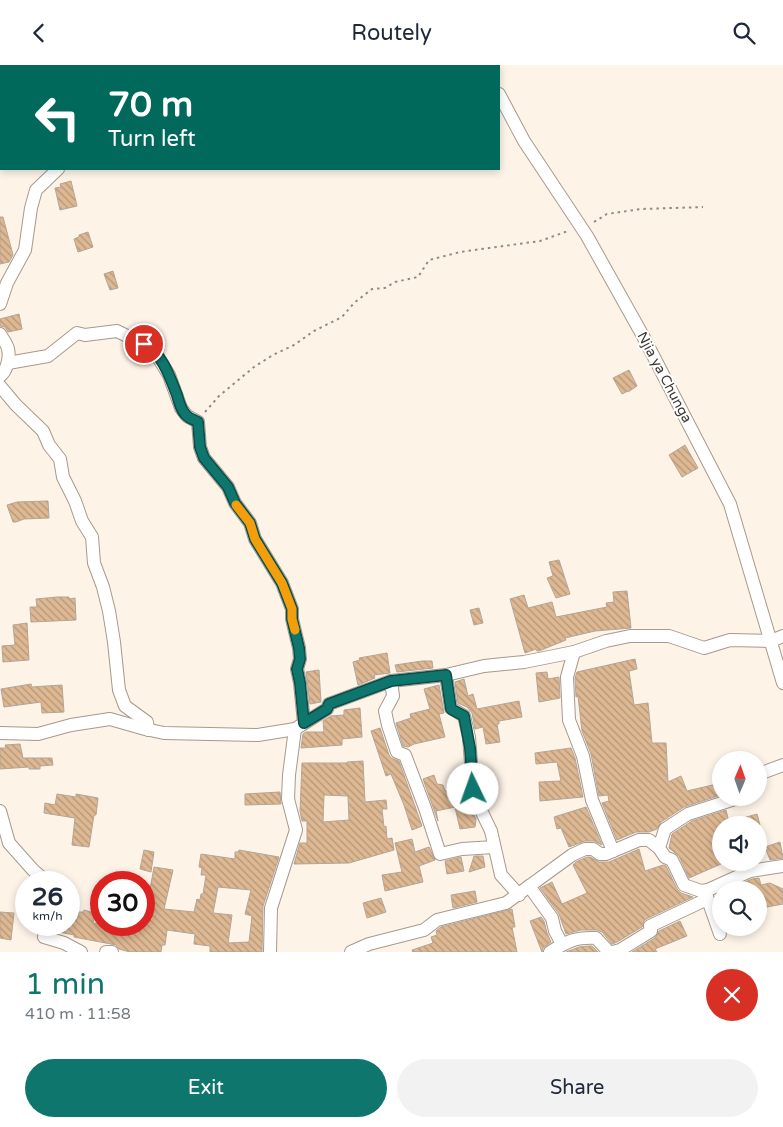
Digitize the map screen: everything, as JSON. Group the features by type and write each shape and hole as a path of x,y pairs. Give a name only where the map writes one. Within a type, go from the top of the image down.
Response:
{"street":[{"name":"Njia ya Chunga","path":"500,96 524,141 582,227 643,336 730,503 777,639 783,683"},
{"path":"0,304 7,283 25,250 31,208 36,191 57,170"},
{"path":"8,363 48,356 77,333 85,335 117,331 153,349 169,375 181,408 187,416 198,422 200,447 204,458 228,487 235,503 250,523 255,539 282,583 292,609 292,619 299,648 300,659 297,669 300,683 300,726 289,775 288,799 296,830 271,908 270,952"},
{"path":"0,334 8,349 8,363 4,374 0,376"},
{"path":"0,386 16,405 43,431 48,445 60,459 63,477 75,501 82,521 92,537 94,563 109,611 114,641 118,689 125,706 147,722 148,730"},
{"path":"0,733 38,734 71,725 110,719 164,733 258,735 300,726 327,709 329,704 391,681 446,675 484,666 524,662 574,652 606,641 630,636 669,636 704,648 730,640 777,639"},
{"path":"574,652 567,677 570,719 583,756 592,800 613,851"},
{"path":"446,675 451,709 464,716 471,752 473,789 490,831 501,875 519,895"},
{"path":"391,681 393,696 385,711 388,725 397,752 405,755 440,854 462,849 494,847"},
{"path":"768,771 783,765"},
{"path":"659,848 666,829 688,814 713,806"},
{"path":"0,811 9,843 33,871"},
{"path":"357,951 369,944 424,930 437,920 506,903 572,855 585,849 593,849 606,854 639,840 649,840 659,848 665,857 672,860 684,885 707,892 750,871 783,866"},
{"path":"529,886 552,918 555,931 562,944"},
{"path":"707,892 712,908"},
{"path":"550,952 562,944 580,937 596,938 610,952 620,949 650,931 650,926 703,901 707,892"},
{"path":"44,936 82,952"},
{"path":"106,952 112,952"}],"path":[{"path":"198,422 219,396 254,367 272,355 294,345 314,331 342,317 354,303 372,289 385,288 395,283 418,277 429,260 460,252 540,241 562,232 588,226 607,214 641,209 703,207"}],"building":[{"path":"71,181 77,206 60,210 55,188 61,187 60,184"},
{"path":"0,217 3,217 13,255 9,262 0,264"},
{"path":"88,232 93,247 78,252 74,239"},
{"path":"113,271 118,288 110,290 104,274"},
{"path":"19,314 22,329 8,332 5,327 0,326 0,319"},
{"path":"629,370 637,386 622,394 613,378"},
{"path":"685,445 698,468 682,477 669,455"},
{"path":"48,501 49,518 24,519 16,522 13,522 7,505 17,502"},
{"path":"559,560 570,594 556,598 547,578 553,576 549,562"},
{"path":"627,591 631,628 595,631 565,638 566,640 539,651 536,649 525,653 510,599 524,595 528,608 552,602 556,617 607,607 606,603 614,602 613,592"},
{"path":"75,598 76,620 31,622 30,607 37,607 36,599"},
{"path":"479,608 483,623 474,625 470,610"},
{"path":"27,623 29,660 3,662 2,646 15,645 13,625"},
{"path":"387,653 390,673 374,675 375,678 358,685 353,662 360,660 359,658"},
{"path":"635,659 637,669 629,671 634,705 648,703 652,743 666,743 668,782 681,776 687,791 712,785 712,798 684,807 661,822 657,829 649,832 636,832 617,840 602,803 609,801 608,795 599,796 591,754 582,731 578,696 576,697 575,678 577,672"},
{"path":"432,661 433,668 397,672 395,665"},
{"path":"319,670 321,702 310,704 306,672"},
{"path":"547,672 548,679 559,677 560,698 539,702 536,673"},
{"path":"464,679 468,696 473,694 477,709 519,701 522,717 499,721 499,724 497,724 500,742 486,744 483,727 475,729 472,713 467,707 458,703 455,682"},
{"path":"31,684 32,687 62,685 64,712 42,713 41,702 4,707 1,689"},
{"path":"439,685 444,713 439,714 445,737 408,747 403,746 396,723 411,718 410,714 430,709 424,689"},
{"path":"360,708 362,737 342,739 342,745 301,748 303,734 306,732 324,732 323,721 331,716 344,715 344,710"},
{"path":"380,728 389,755 391,758 399,761 422,826 412,830 391,774 386,776 371,731"},
{"path":"20,744 23,758 52,758 53,765 40,766 40,769 29,769 29,767 0,769 0,748 6,748 5,745"},
{"path":"571,748 575,758 583,797 540,801 539,782 561,781 557,762 536,764 535,753"},
{"path":"363,761 365,802 386,800 387,809 382,809 384,827 386,826 387,839 392,838 394,850 349,863 294,864 300,843 307,843 307,821 302,821 300,811 302,763","holes":["324,795 348,796 349,820 323,822"]},
{"path":"434,775 437,784 443,785 445,791 465,788 469,805 476,819 475,827 460,829 455,807 436,811 438,821 423,779"},
{"path":"280,792 281,804 245,805 245,794"},
{"path":"57,794 76,797 76,794 98,798 89,847 72,845 75,818 44,813 45,803 55,805"},
{"path":"586,807 602,845 594,841 585,841 569,847 561,828 557,829 554,817"},
{"path":"726,810 728,816 712,816 712,868 689,878 679,856 669,848 672,834 692,821"},
{"path":"412,839 415,852 429,847 435,860 419,866 423,882 385,891 382,875 402,872 395,843"},
{"path":"780,842 783,858 770,860 767,846"},
{"path":"639,849 645,871 663,865 666,866 677,889 681,893 693,897 646,919 642,927 612,944 602,932 597,930 581,930 566,934 559,914 540,888 552,882 562,904 587,893 573,865 576,862 590,857 599,862 609,862"},
{"path":"144,850 154,852 151,871 140,869"},
{"path":"239,850 279,857 263,906 262,952 210,952 210,946 194,944 195,934 167,930 165,945 162,945 161,952 130,952 119,949 116,945 74,937 80,936 80,912 84,910 90,912 90,936 155,936 154,867 173,870 164,909 194,912 197,899 200,900 201,894 203,894 206,875 201,875 202,868 199,867 201,854 235,859 235,852","holes":["218,887 251,890 245,914 252,916 249,942 228,943 232,915 213,913"]},
{"path":"474,856 483,856 485,867 469,872"},
{"path":"461,857 464,871 447,874 445,861"},
{"path":"759,878 760,881 747,881"},
{"path":"770,883 783,889 783,904 767,907 767,884"},
{"path":"475,891 477,902 453,908 451,895"},
{"path":"381,898 386,912 367,918 363,903"},
{"path":"512,909 515,927 512,927 517,952 413,952 412,950 433,943 431,937 437,935 436,931 441,927"},
{"path":"0,912 14,913 11,940 0,938"},
{"path":"541,917 551,942 543,948 542,952 530,921"},
{"path":"680,921 687,936 655,949 657,952 632,952 655,938 659,931"},
{"path":"592,946 598,952 566,952 579,947"}],"slow traffic":[{"path":"236,505 250,523 255,539 282,583 292,609 295,630"}],"route":[{"path":"144,344 153,349 160,359 169,375 181,408 187,416 198,422 200,447 204,458 228,487 235,503 250,523 255,539 282,583 292,609 292,619 299,648 300,659 297,669 304,723 327,709 329,704 391,681 446,675 451,709 464,716 469,737 473,789"}]}
